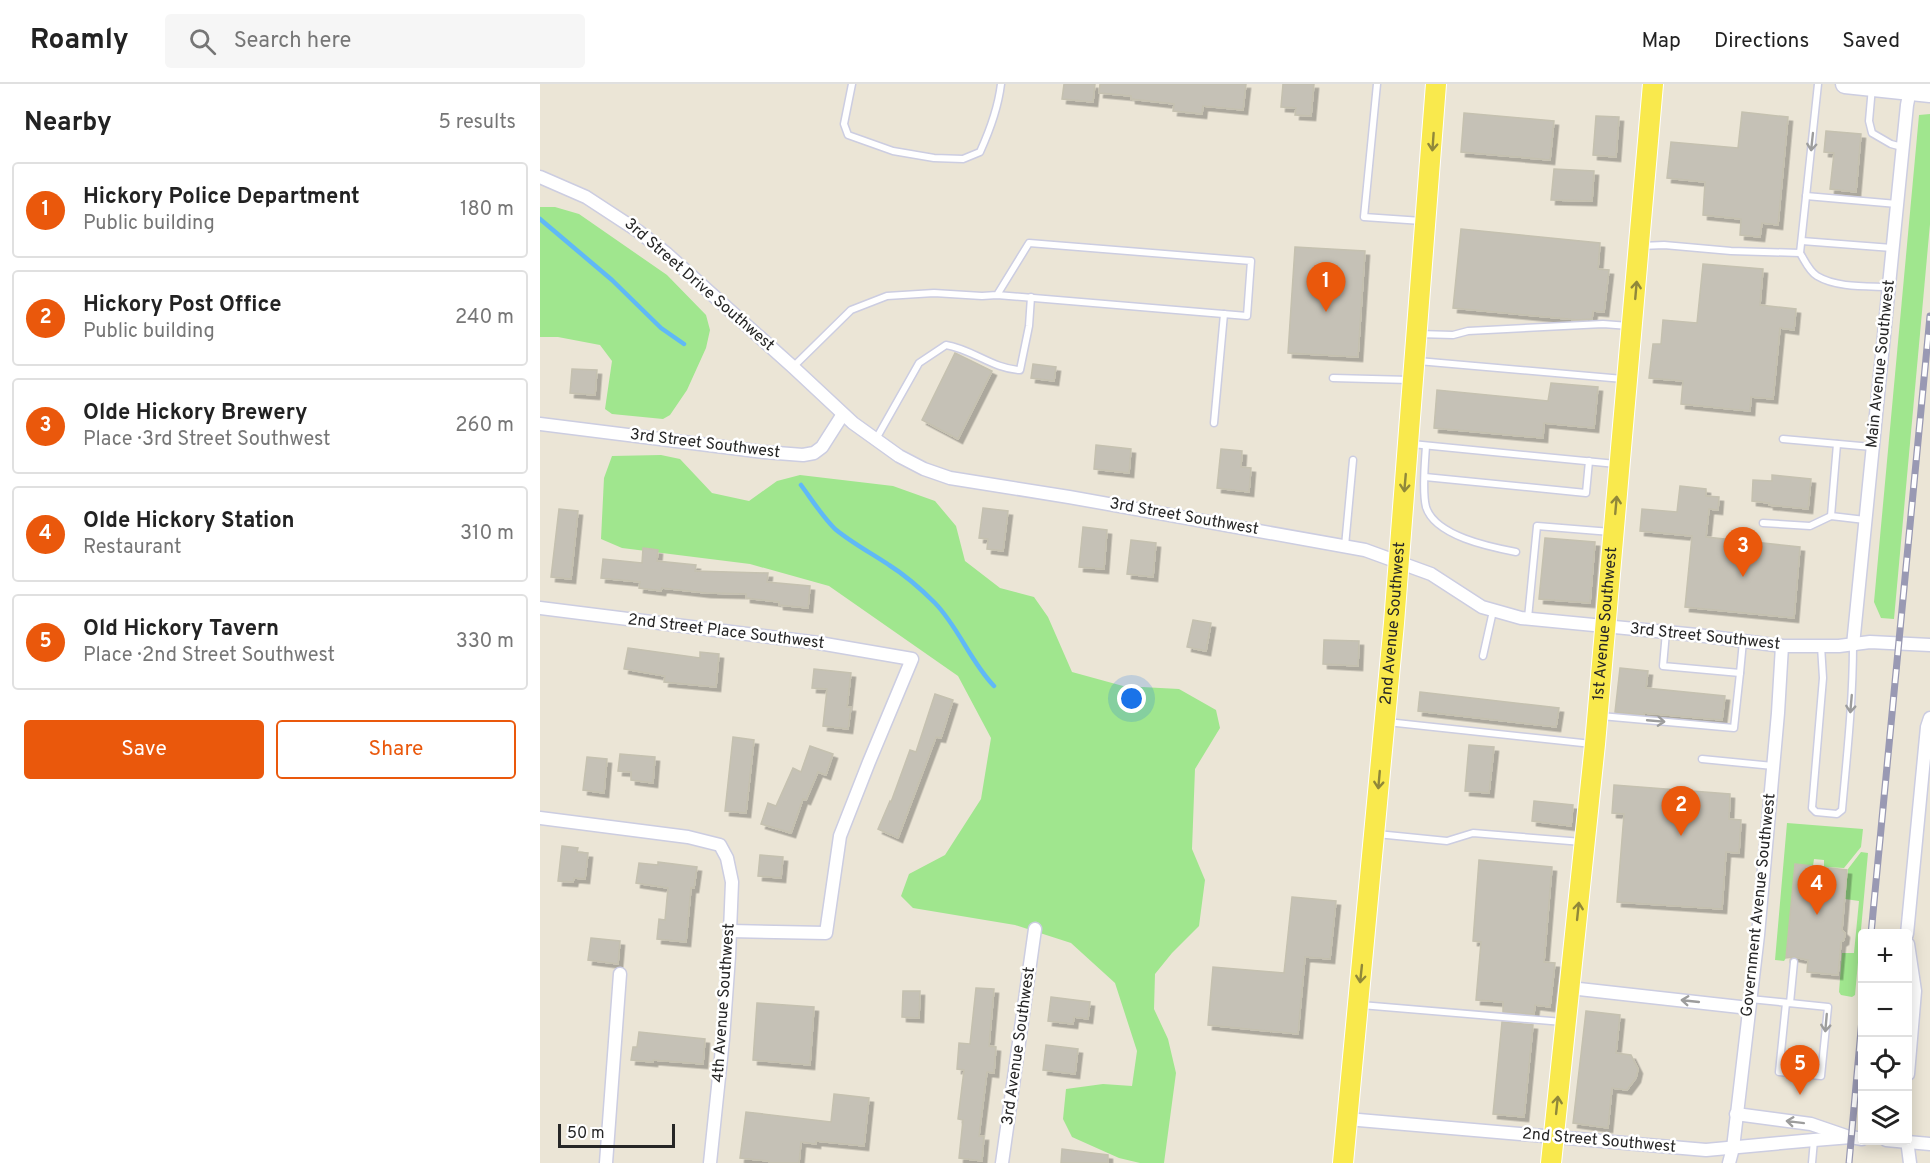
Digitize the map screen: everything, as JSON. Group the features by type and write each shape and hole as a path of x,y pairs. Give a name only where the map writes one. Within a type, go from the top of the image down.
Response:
{"main road":[{"name":"2nd Avenue Southwest","path":"1343,1163 1398,561 1417,445 1414,370 1436,84"},
{"name":"1st Avenue Southwest","path":"1551,1163 1598,715 1653,84"},
{"path":"1845,84 1910,87 1930,93"}],"street":[{"name":"Main Avenue Southwest","path":"1853,645 1910,87"},
{"name":"3rd Street Drive Southwest","path":"540,177 586,197 638,231 667,254 843,414"},
{"name":"3rd Street Southwest","path":"540,424 803,455 814,453 822,447 843,414 899,456 924,469 950,478 1365,550 1431,574 1468,600 1493,611 1528,619 1782,646 1853,645 1870,642 1930,645"},
{"name":"2nd Street Place Southwest","path":"540,608 819,643 912,659 840,836 826,933 730,931"},
{"name":"Government Avenue Southwest","path":"1729,1163 1758,935 1782,646"},
{"path":"1907,929 1927,759 1927,727 1930,718"},
{"name":"4th Avenue Southwest","path":"540,818 688,837 720,845 727,858 731,872 730,931 723,1039 710,1163"},
{"name":"3rd Avenue Southwest","path":"1002,1163 1035,929"},
{"path":"1911,1037 1915,991 1912,971"},
{"path":"606,1163 620,974"},
{"path":"1570,988 1749,1004"},
{"name":"2nd Street Southwest","path":"1736,1114 1811,1124 1857,1138"},
{"name":"2nd Street Southwest","path":"1347,1119 1706,1150 1857,1138"},
{"path":"1912,1142 1930,1144"},
{"path":"1907,1145 1910,1163"}],"lane":[{"path":"852,84 844,124 848,135 893,151 934,158 963,159 980,152 992,126 1001,84"},
{"path":"1377,84 1364,217 1426,222"},
{"path":"1818,84 1800,253 1808,268 1818,276 1841,284 1889,287"},
{"path":"1872,87 1869,121 1872,133 1891,144 1903,147"},
{"path":"1806,196 1898,204"},
{"path":"1802,241 1893,248"},
{"path":"793,367 851,310 887,296 934,292 997,295 1247,315 1251,261 1029,243 997,295"},
{"path":"1640,246 1664,245 1731,251 1800,253"},
{"path":"876,440 919,363 946,345 957,347 998,366 1020,370 1029,326 1031,297"},
{"path":"1214,423 1224,314"},
{"path":"1417,334 1453,335 1468,331 1603,324 1633,326"},
{"path":"1333,378 1414,370 1628,380"},
{"path":"1783,439 1873,447"},
{"path":"1831,516 1838,444"},
{"path":"1515,552 1487,546 1458,535 1433,521 1426,507 1425,477 1417,445 1620,464"},
{"path":"1345,546 1353,460"},
{"path":"1425,477 1586,493 1588,461"},
{"path":"1763,523 1810,526 1831,516 1865,520"},
{"path":"1528,619 1537,526 1614,533"},
{"path":"1483,656 1493,611"},
{"path":"1666,632 1663,666 1740,673"},
{"path":"1598,715 1734,728 1743,641"},
{"path":"1821,646 1823,678 1812,808 1816,812 1837,814 1842,810 1846,770 1853,681 1853,645"},
{"path":"1385,722 1595,744"},
{"path":"1702,759 1773,766"},
{"path":"1374,834 1448,841 1473,833 1585,842"},
{"path":"1749,1004 1788,1003 1828,1007 1821,1076 1779,1072 1788,1003 1794,962"},
{"path":"1358,1004 1567,1022"},
{"path":"1812,1163 1814,1140"}],"green space":[{"path":"1930,114 1930,224 1894,619 1881,618 1874,602 1919,115"},
{"path":"540,207 555,207 579,214 667,275 706,315 710,330 706,348 687,390 670,415 663,419 612,414 605,409 612,361 600,345 558,337 540,337"},
{"path":"661,455 680,459 712,493 749,501 777,481 800,475 893,486 935,501 956,526 965,561 1000,588 1034,597 1048,617 1072,672 1123,686 1179,689 1216,710 1220,728 1195,769 1192,849 1205,880 1199,926 1155,974 1154,1009 1168,1039 1176,1073 1164,1163 1140,1163 1119,1158 1072,1137 1063,1119 1066,1089 1103,1084 1132,1086 1137,1051 1115,983 1071,943 1015,925 913,908 901,896 909,874 945,855 981,799 991,738 958,676 829,586 750,564 622,548 601,539 604,478 612,456"},
{"path":"1787,823 1863,829 1861,847 1844,868 1824,867 1824,860 1814,859 1813,866 1795,864 1784,961 1775,960"},
{"path":"1861,852 1868,853 1861,929 1858,929 1855,995 1852,997 1841,995 1839,992 1842,953 1854,953 1859,901 1845,899 1848,869"}],"building":[{"path":"1064,84 1095,84 1093,102 1062,99"},
{"path":"1100,84 1246,84 1243,110 1203,106 1202,114 1173,111 1174,104 1099,93"},
{"path":"1283,84 1314,84 1311,116 1295,115 1296,108 1281,107"},
{"path":"1742,112 1788,117 1778,225 1762,223 1760,237 1740,235 1741,219 1703,215 1705,182 1667,178 1671,142 1738,148"},
{"path":"1464,113 1554,121 1550,160 1461,152"},
{"path":"1596,116 1619,117 1616,157 1593,155"},
{"path":"1826,131 1861,134 1856,192 1830,189 1834,153 1824,152"},
{"path":"1554,169 1594,171 1592,201 1551,200"},
{"path":"1461,229 1600,243 1598,269 1609,270 1604,312 1593,311 1592,319 1578,320 1453,308"},
{"path":"1295,247 1365,251 1358,357 1288,353"},
{"path":"1703,264 1763,269 1760,305 1796,309 1794,330 1780,328 1773,399 1751,397 1750,411 1681,404 1683,381 1649,378 1653,344 1661,344 1663,320 1697,323"},
{"path":"955,353 992,371 958,439 922,420"},
{"path":"1033,364 1056,367 1054,381 1031,378"},
{"path":"572,369 597,370 595,395 570,393"},
{"path":"1551,383 1598,387 1594,428 1544,423 1543,438 1434,428 1437,390 1548,401"},
{"path":"1096,445 1131,449 1129,473 1094,469"},
{"path":"1221,449 1242,451 1241,467 1251,468 1249,492 1217,488"},
{"path":"1772,475 1811,479 1808,509 1752,501 1753,480 1772,481"},
{"path":"1680,486 1706,489 1706,496 1719,497 1718,510 1709,509 1706,537 1800,547 1794,618 1685,607 1692,536 1640,531 1642,509 1677,512"},
{"path":"983,508 1008,511 1003,551 987,549 988,539 979,538"},
{"path":"559,509 578,511 571,579 551,577"},
{"path":"1083,527 1107,530 1104,569 1079,567"},
{"path":"1545,538 1595,542 1590,603 1539,599"},
{"path":"1131,540 1156,543 1153,577 1127,574"},
{"path":"643,548 658,550 657,561 696,565 695,571 768,573 767,582 810,586 808,608 746,598 746,594 706,593 662,588 661,591 639,588 640,582 601,578 603,559 642,563"},
{"path":"1193,620 1211,623 1206,651 1187,647"},
{"path":"1324,640 1359,641 1358,666 1323,664"},
{"path":"628,648 700,658 700,652 719,654 716,687 664,682 665,676 624,669"},
{"path":"1620,668 1648,671 1646,688 1725,696 1722,720 1615,712"},
{"path":"814,669 851,673 847,707 851,707 848,729 823,726 827,689 812,688"},
{"path":"1420,692 1559,708 1556,727 1418,711"},
{"path":"935,694 953,700 941,738 936,737 898,838 878,829 891,802 910,750 916,752"},
{"path":"733,737 754,740 746,813 725,811"},
{"path":"1469,745 1494,747 1489,793 1465,791"},
{"path":"810,746 833,754 826,775 818,772 806,800 803,799 791,833 761,824 768,803 776,806 793,768 801,772"},
{"path":"620,754 655,757 653,783 631,780 631,772 618,771"},
{"path":"587,757 607,759 604,793 583,790"},
{"path":"1614,785 1730,794 1729,819 1741,820 1739,853 1726,852 1722,909 1617,902 1624,814 1612,813"},
{"path":"1534,801 1573,805 1571,826 1532,821"},
{"path":"562,846 578,848 577,852 588,853 585,879 574,878 573,882 558,881"},
{"path":"760,855 783,857 781,878 758,876"},
{"path":"1479,860 1552,867 1544,962 1555,963 1550,1007 1535,1005 1534,1014 1503,1012 1503,1002 1476,1000 1481,942 1473,941"},
{"path":"658,862 697,867 694,888 691,888 686,942 657,939 659,919 665,920 668,888 636,883 639,863 658,865"},
{"path":"1795,864 1847,870 1842,930 1845,933 1844,940 1841,942 1838,975 1807,972 1808,960 1786,958"},
{"path":"1292,897 1336,901 1330,959 1305,957 1298,1034 1208,1025 1213,967 1284,973"},
{"path":"591,938 620,941 618,964 588,960"},
{"path":"976,988 994,989 989,1046 996,1047 994,1073 987,1072 979,1136 984,1136 982,1161 959,1158 963,1120 958,1119 964,1070 957,1069 959,1043 970,1044"},
{"path":"903,991 920,991 919,1018 902,1017"},
{"path":"1051,997 1090,1002 1088,1019 1074,1017 1073,1024 1048,1021"},
{"path":"757,1003 814,1007 810,1065 753,1060"},
{"path":"1586,1011 1620,1015 1616,1053 1631,1055 1638,1069 1636,1078 1627,1090 1612,1088 1608,1128 1573,1123"},
{"path":"1502,1022 1533,1025 1524,1117 1493,1114"},
{"path":"639,1032 705,1039 703,1064 631,1060 633,1047 637,1047"},
{"path":"1046,1045 1078,1049 1075,1074 1043,1070"},
{"path":"834,1094 869,1098 864,1146 816,1141 816,1144 801,1142 799,1163 769,1163 769,1161 740,1158 746,1112 831,1122"},
{"path":"1062,1149 1108,1155 1108,1163 1061,1163"}],"waterway":[{"path":"540,219 612,280 661,328 684,344"},
{"path":"801,485 835,529 901,573 935,603 994,686"}],"railway":[{"path":"1871,929 1930,316"},
{"path":"1849,1163 1860,1037"}],"place":[{"name":"Hickory Police Department","path":"1326,312"},
{"name":"Olde Hickory Brewery","path":"1743,577"},
{"name":"Hickory Post Office","path":"1681,836"},
{"name":"Olde Hickory Station","path":"1817,915"},
{"name":"Old Hickory Tavern","path":"1800,1095"}]}
